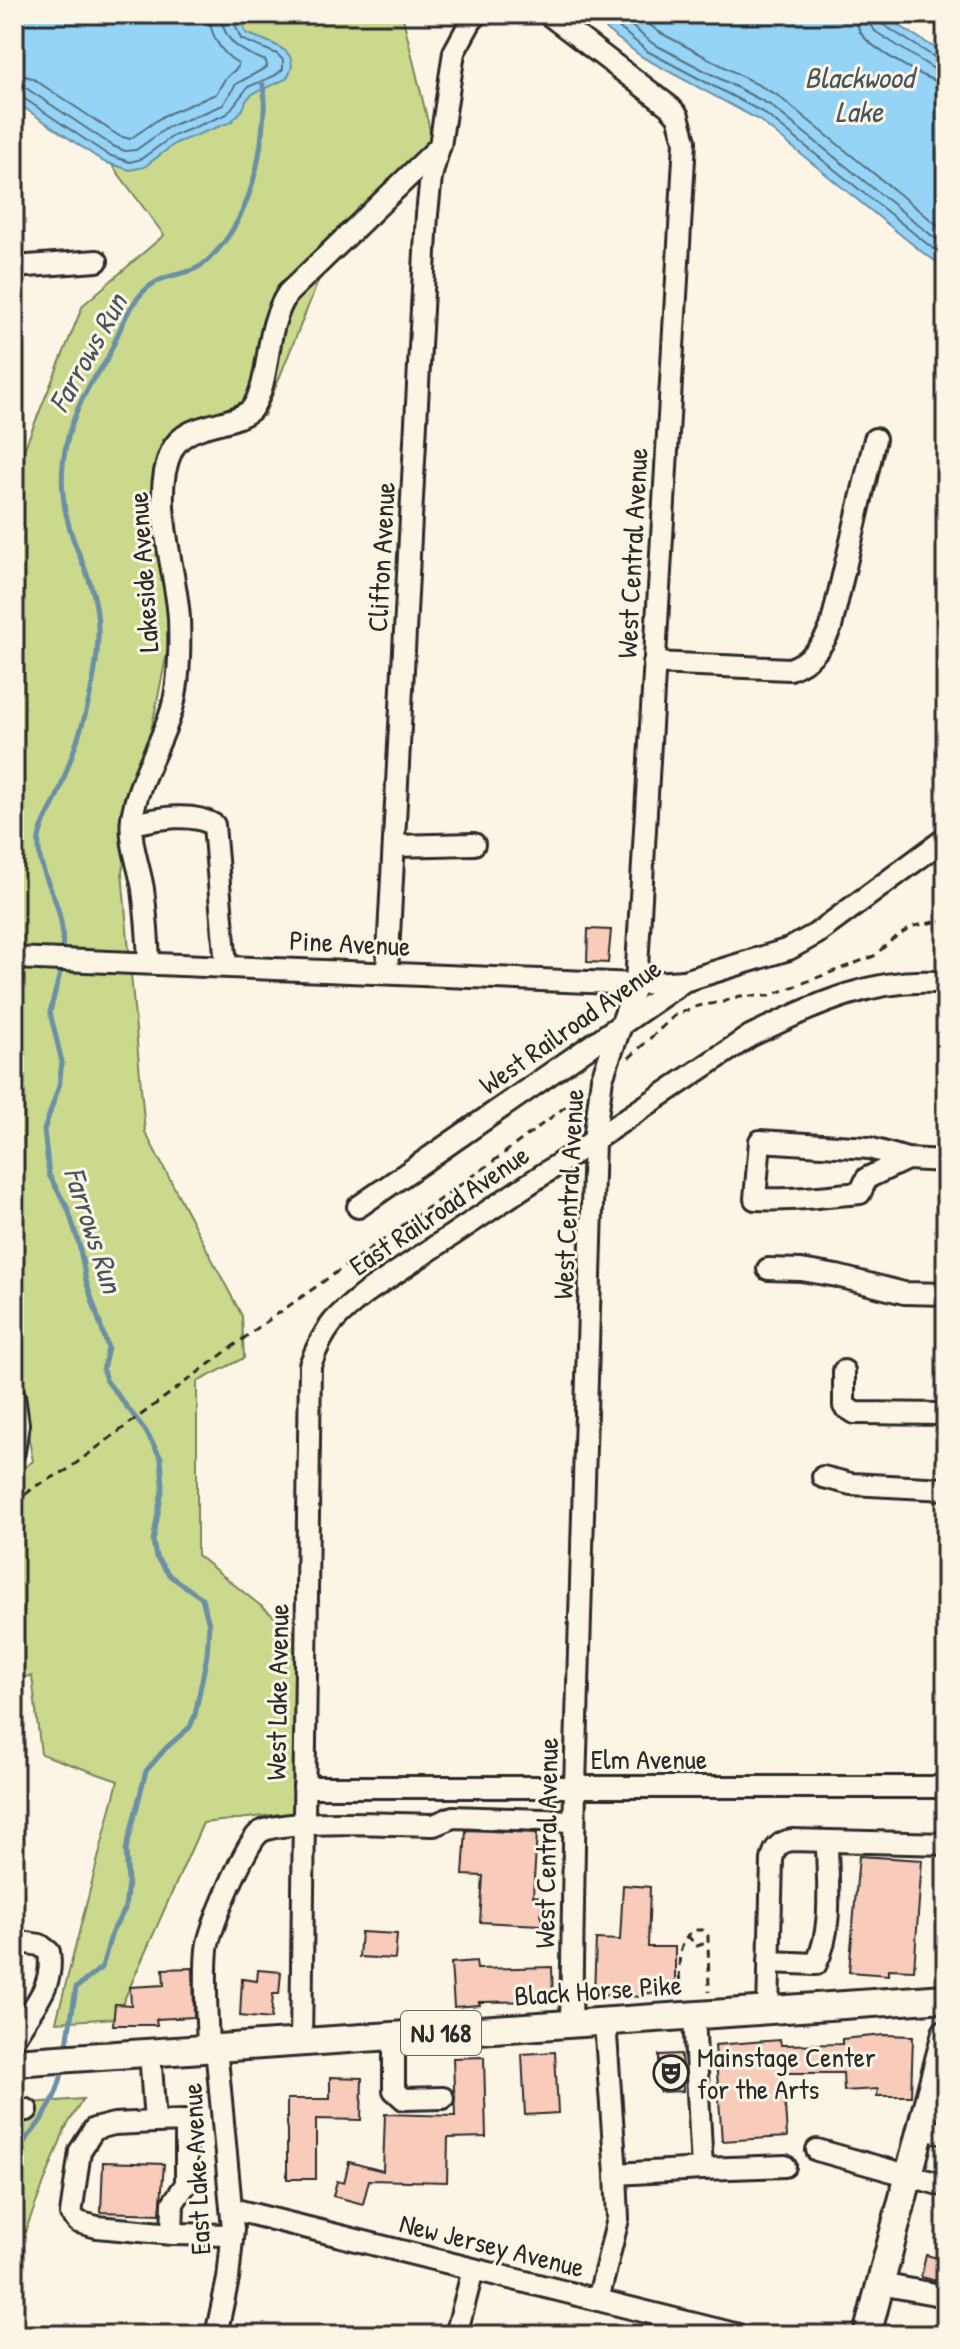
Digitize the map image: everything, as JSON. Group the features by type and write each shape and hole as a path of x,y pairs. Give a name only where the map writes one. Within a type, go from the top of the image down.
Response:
{"main road":[{"name":"Black Horse Pike","path":"14,2062 605,2022 687,2005 768,2011 946,1998"},
{"path":"867,2335 908,2177 934,2132 946,2033"}],"street":[{"path":"440,146 454,52 478,14"},
{"name":"West Central Avenue","path":"548,14 678,116 685,141 636,984 602,1078 594,1140 571,2023"},
{"name":"Lakeside Avenue","path":"149,962 143,886 132,839 132,824 136,801 172,707 176,684 179,616 164,500 165,467 174,446 190,432 239,417 251,410 261,390 274,323 288,293 440,146"},
{"name":"Clifton Avenue","path":"387,973 427,214 431,177 440,146"},
{"path":"14,267 97,261"},
{"path":"654,663 790,669 801,665 822,647 831,627 875,439"},
{"path":"132,824 172,818 207,821 214,825 226,966"},
{"name":"West Railroad Avenue","path":"358,1207 684,981 789,949 816,934 946,838"},
{"path":"394,846 474,844"},
{"name":"Pine Avenue","path":"14,958 636,984 684,981"},
{"name":"East Railroad Avenue","path":"318,1344 338,1314 367,1292 750,1036 858,989 918,980 946,983"},
{"path":"907,1159 867,1178 860,1193 793,1201 755,1199 760,1141 869,1148 907,1159 946,1161"},
{"path":"768,1269 837,1276 904,1293 946,1294"},
{"name":"West Lake Avenue","path":"301,2043 310,1365 318,1344"},
{"path":"844,1371 844,1406 855,1413 946,1414"},
{"path":"14,1396 18,1424 15,1449"},
{"path":"823,1477 851,1484 946,1489"},
{"name":"Elm Avenue","path":"304,1787 946,1787"},
{"path":"453,1787 453,1817"},
{"name":"East Lake Avenue","path":"216,2335 228,2279 232,2209 212,2047 207,1946 242,1857 259,1833 276,1827 304,1824 434,1825 453,1817 574,1821"},
{"path":"768,2011 774,1851 785,1841 946,1844"},
{"path":"769,1962 816,1964 824,1949 827,1841"},
{"path":"14,1941 40,1945 49,1952 51,1964 43,1994 14,2038"},
{"path":"687,2005 702,2169"},
{"path":"598,2300 618,2219 605,2022"},
{"path":"394,2036 394,2090 404,2099 443,2098"},
{"path":"150,2052 155,2122"},
{"path":"172,2234 173,2203 186,2184 186,2121 114,2124 94,2129 80,2151 71,2214 78,2222 172,2234 232,2235"},
{"path":"817,2150 946,2186"},
{"path":"616,2174 785,2166"},
{"name":"New Jersey Avenue","path":"232,2209 739,2335"},
{"path":"456,2335 473,2270"},
{"path":"880,2284 946,2296"}],"path":[{"path":"14,1503 36,1486 67,1470 259,1327 487,1166 645,1045 675,1015 740,996 769,996 874,956 914,926 941,921 946,923"},
{"path":"687,2005 681,1945 694,1930 703,1930 709,1942 709,1992"},
{"path":"687,1935 697,1946 709,1942"}],"green space":[{"path":"14,14 402,14 432,139 326,262 264,416 162,440 181,585 122,872 145,1132 242,1316 244,1358 197,1382 197,1555 306,1642 299,1812 203,1823 116,2018 56,2022 118,1781 41,1754 32,1676 14,1678 14,1475 33,1461 14,1359 14,474 83,305 164,235 112,165"},
{"path":"83,2099 65,2129 14,2260 14,2119 31,2103"}],"water":[{"path":"14,14 238,14 246,33 282,48 288,54 292,61 291,69 286,79 247,99 243,109 231,122 176,143 144,167 130,170 104,162 14,101"},
{"name":"Blackwood Lake","path":"593,14 881,14 946,55 946,268 759,120 642,57 608,31"}],"building":[{"path":"588,929 611,930 608,963 587,962"},
{"path":"466,1830 537,1833 533,1896 542,1897 541,1925 480,1922 483,1876 463,1875"},
{"path":"859,1856 922,1860 914,1970 888,1969 888,1975 849,1972"},
{"path":"623,1885 650,1887 648,1947 675,1947 675,1994 646,1993 646,1997 594,1995 596,1939 620,1940"},
{"path":"361,1932 397,1934 395,1959 359,1957"},
{"path":"476,1961 477,1969 552,1967 553,2001 479,2002 480,2005 454,2007 451,1963"},
{"path":"193,1968 194,2017 156,2019 157,2025 113,2025 115,2004 131,2005 130,1987 164,1985 163,1969"},
{"path":"258,1970 281,1972 279,1994 273,1994 271,2019 240,2016 242,1979 257,1981"},
{"path":"913,2036 911,2096 877,2096 878,2089 844,2091 843,2073 783,2073 787,2137 722,2141 715,2045 780,2040 781,2045 842,2044 842,2039"},
{"path":"555,2052 558,2113 525,2115 522,2054"},
{"name":"Mainstage Center for the Arts","path":"681,2054 683,2091 660,2092 659,2055"},
{"path":"484,2057 486,2137 448,2138 447,2182 369,2180 363,2204 333,2196 337,2181 344,2183 349,2162 383,2171 385,2114 455,2116 453,2058"},
{"path":"330,2077 362,2078 361,2120 316,2119 316,2179 287,2179 287,2099 330,2099"},
{"path":"103,2162 164,2164 160,2214 101,2212"},
{"path":"926,2255 946,2260 946,2283 921,2277"}],"waterway":[{"name":"Farrows Run","path":"62,955 60,918 42,867 39,838 85,716 94,676 98,636 93,594 65,510 65,448 89,386 106,361 136,300 159,280 192,270 207,261 231,232 248,198 258,161 264,103 262,82"},
{"name":"Farrows Run","path":"62,965 50,1012 62,1062 59,1086 44,1130 49,1175 68,1209 86,1281 108,1348 103,1370 106,1380 145,1430 161,1458 163,1485 153,1541 156,1557 170,1576 202,1598 209,1624 207,1655 195,1715 190,1727 146,1771 126,1850 128,1882 125,1909 112,1932 102,1967 76,1988 66,2050"},
{"name":"Farrows Run","path":"14,2153 45,2114 63,2068"}],"place":[{"name":"Mainstage Center for the Arts","path":"671,2073"}]}
